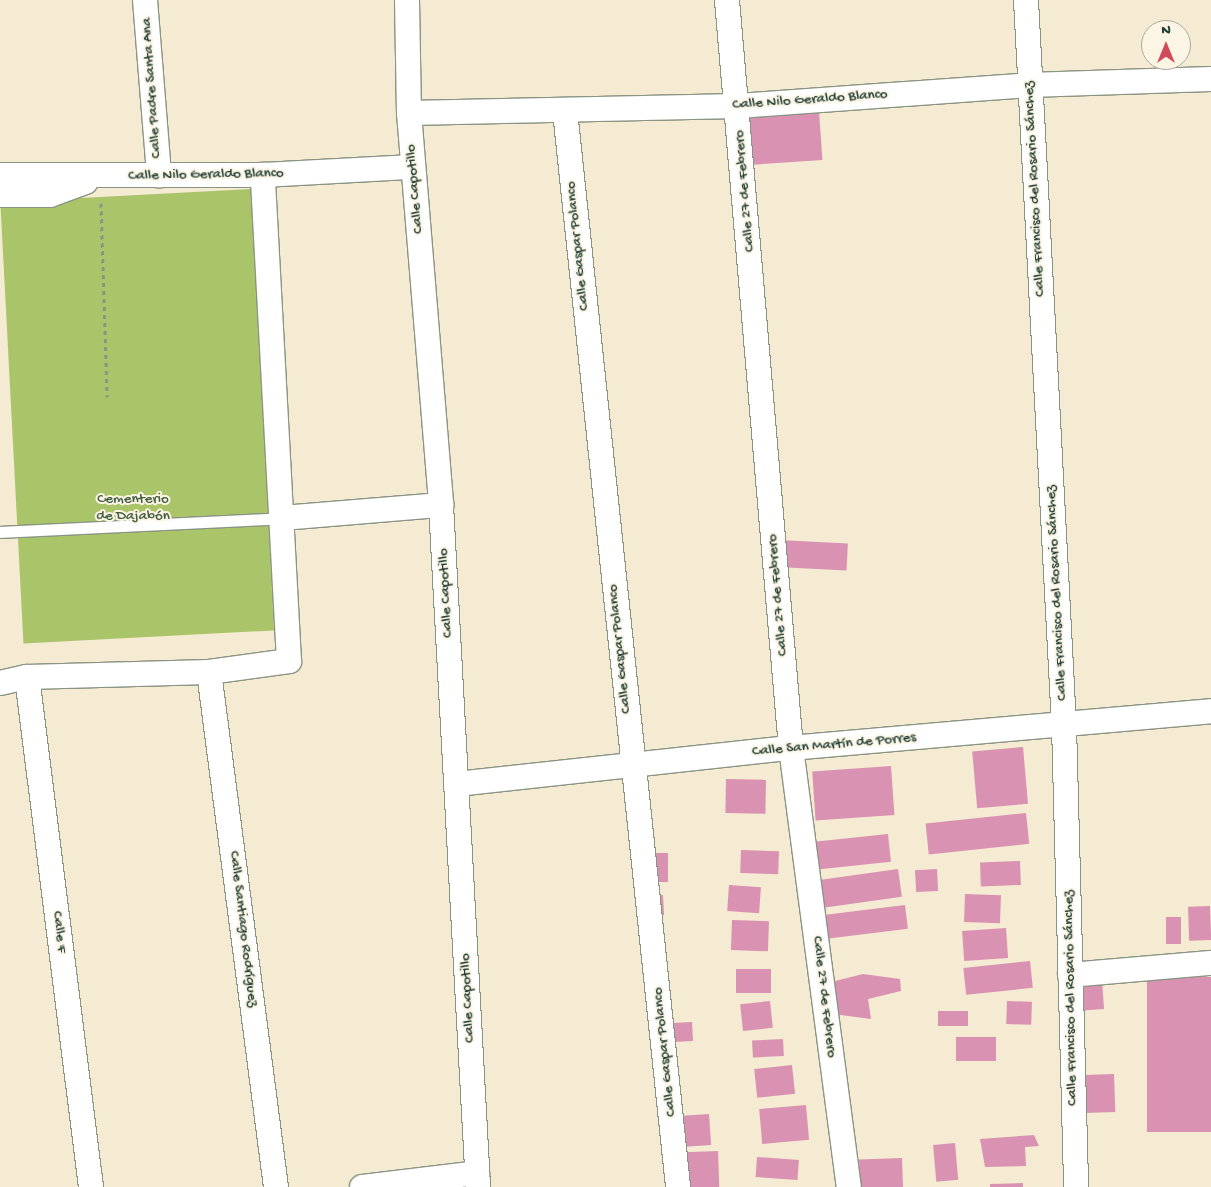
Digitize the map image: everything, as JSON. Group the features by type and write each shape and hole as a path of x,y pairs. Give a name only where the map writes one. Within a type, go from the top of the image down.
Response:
{"street":[{"name":"Calle Padre Santa Ana","path":"145,0 159,175"},
{"name":"Calle Capotillo","path":"407,0 409,113 441,504 477,1180"},
{"name":"Calle 27 de Febrero","path":"727,0 738,106 791,748 848,1187"},
{"name":"Calle Francisco del Rosario Sánchez","path":"1026,0 1064,724 1076,1187"},
{"name":"Calle Nilo Geraldo Blanco","path":"409,113 738,106 1029,85 1211,79"},
{"name":"Calle Gaspar Polanco","path":"564,111 678,1187"},
{"name":"Calle Nilo Geraldo Blanco","path":"0,175 101,177 263,175 413,167"},
{"path":"0,683 27,677 209,672 289,661 263,175"},
{"path":"0,195 50,195 101,177"},
{"path":"282,518 441,504"},
{"name":"Calle Santiago Rodríguez","path":"209,672 276,1187"},
{"name":"Calle F","path":"27,677 91,1187"},
{"name":"Calle San Martín de Porres","path":"457,784 791,748 1211,711"},
{"path":"1070,975 1211,963"},
{"path":"362,1187 477,1180"}],"lane":[{"path":"0,532 282,518"}],"path":[{"path":"101,177 107,397"}],"green space":[{"name":"Cementerio de Dajabón","path":"251,189 274,630 23,644 0,202"}],"building":[{"path":"819,111 822,160 740,166 736,117"},
{"path":"779,540 848,544 846,571 778,567"},
{"path":"1023,747 1028,804 977,808 972,751"},
{"path":"891,766 894,815 816,820 812,772"},
{"path":"726,779 766,780 765,814 725,813"},
{"path":"1026,813 1029,844 929,854 926,824"},
{"path":"888,834 891,862 817,870 814,842"},
{"path":"741,850 779,851 778,874 740,873"},
{"path":"644,853 668,853 668,882 644,882"},
{"path":"1020,861 1021,885 981,886 980,862"},
{"path":"898,869 902,897 820,908 816,881"},
{"path":"937,869 938,891 916,892 915,870"},
{"path":"729,885 761,887 759,913 727,911"},
{"path":"965,894 1001,895 1000,923 964,922"},
{"path":"663,895 664,915 650,916 649,896"},
{"path":"905,905 908,929 823,939 820,915"},
{"path":"1210,906 1211,940 1189,941 1188,907"},
{"path":"1166,917 1181,917 1181,944 1166,944"},
{"path":"732,920 769,921 768,951 731,950"},
{"path":"1006,928 1008,958 964,961 962,931"},
{"path":"1030,961 1033,988 966,995 963,968"},
{"path":"736,969 771,969 771,993 736,993"},
{"path":"863,974 900,979 901,991 868,999 871,1019 833,1014 831,982"},
{"path":"1147,977 1211,977 1211,1132 1147,1132"},
{"path":"1102,980 1104,1009 1065,1012 1063,983"},
{"path":"770,1001 773,1028 743,1031 740,1004"},
{"path":"1007,1001 1032,1002 1031,1025 1006,1024"},
{"path":"938,1011 968,1011 968,1026 938,1026"},
{"path":"692,1022 693,1041 663,1043 662,1024"},
{"path":"956,1037 996,1037 996,1061 956,1061"},
{"path":"783,1039 784,1056 753,1058 752,1041"},
{"path":"792,1065 795,1094 757,1098 754,1069"},
{"path":"1114,1074 1115,1112 1069,1114 1068,1076"},
{"path":"806,1105 809,1140 762,1144 759,1109"},
{"path":"709,1114 711,1145 670,1148 668,1117"},
{"path":"1034,1135 1039,1146 1025,1147 1026,1166 985,1167 980,1139"},
{"path":"955,1143 958,1180 936,1182 933,1145"},
{"path":"718,1151 719,1187 677,1187 676,1152"},
{"path":"757,1157 799,1160 798,1180 756,1177"},
{"path":"902,1158 903,1187 860,1187 859,1160"},
{"path":"1023,1183 1023,1187 990,1187 990,1184"}]}
